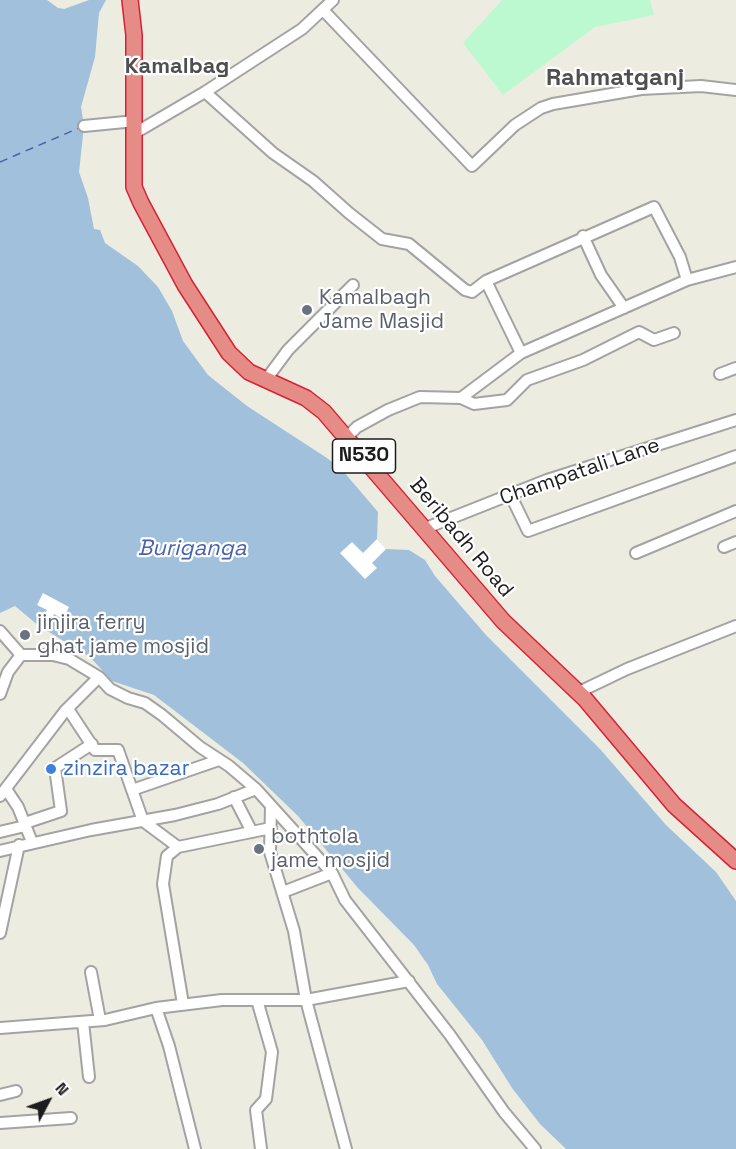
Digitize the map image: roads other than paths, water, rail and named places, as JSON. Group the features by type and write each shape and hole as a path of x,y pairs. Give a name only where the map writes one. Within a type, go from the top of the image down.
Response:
{"highway":[{"name":"Beribadh Road","path":"130,0 134,35 134,187 185,285 229,353 249,372 306,398 348,436 503,621 614,732 658,788 736,861"}],"street":[{"path":"84,126 135,127 205,92 302,29 333,0"},
{"path":"323,10 472,166 516,125 541,108 553,104 641,89 701,86 736,90"},
{"path":"205,92 273,153 382,238 409,244 465,290 472,292 486,281 583,236 654,207 680,257 687,280"},
{"path":"583,236 601,275 624,308"},
{"path":"461,398 521,353 687,280 736,267"},
{"path":"486,281 521,353"},
{"path":"265,381 288,350 353,285"},
{"path":"348,436 357,427 420,397 461,398 474,405 507,400 527,380 583,360 639,332 654,340 674,333"},
{"path":"720,374 736,368"},
{"name":"Champatali Lane","path":"426,528 547,480 736,420"},
{"path":"510,495 528,531 736,456"},
{"path":"636,553 736,511"},
{"path":"724,547 736,542"},
{"path":"577,693 627,669 736,626"},
{"path":"0,631 21,655 53,655 69,659 99,678 110,689 145,703 256,789 332,873 345,900 450,1035 471,1069 535,1149"},
{"path":"0,694 8,672 21,655"},
{"path":"32,842 25,825 3,792 68,709 99,678"},
{"path":"68,709 96,750 118,750 143,821 178,847"},
{"path":"0,832 61,811 55,768 92,744"},
{"path":"132,790 219,760"},
{"path":"0,851 32,842 143,821 256,789"},
{"path":"234,797 252,832"},
{"path":"271,806 270,852 294,931 306,1000 346,1149"},
{"path":"183,1004 163,884 167,856 178,847 270,828"},
{"path":"0,933 19,845"},
{"path":"283,892 332,873"},
{"path":"91,972 100,1020"},
{"path":"0,1028 100,1020 183,1004 306,1000 409,981"},
{"path":"257,1000 272,1052 266,1099 256,1110 261,1149"},
{"path":"156,1008 169,1046 195,1149"},
{"path":"83,1022 89,1077"},
{"path":"0,1095 16,1091"},
{"path":"0,1123 71,1118"}],"water":[{"name":"Buriganga","path":"0,0 47,0 58,8 64,9 89,0 106,0 99,13 95,57 81,107 84,126 79,172 88,198 94,229 100,230 105,243 138,266 158,287 172,311 183,341 208,375 247,406 343,471 378,512 377,539 386,549 409,550 425,560 435,576 486,635 600,749 666,825 716,872 736,901 736,1149 566,1149 540,1124 512,1088 482,1040 437,984 428,965 414,945 358,888 298,816 243,763 154,695 112,681 90,657 39,626 15,606 0,613"}],"place":[{"name":"Kamalbagh Jame Masjid","path":"307,310"},
{"name":"jinjira ferry ghat jame mosjid","path":"25,635"},
{"name":"zinzira bazar","path":"51,769"},
{"name":"bothtola jame mosjid","path":"259,849"}],"district":[{"name":"Kamalbag","path":"177,67"},
{"name":"Rahmatganj","path":"615,78"}]}
